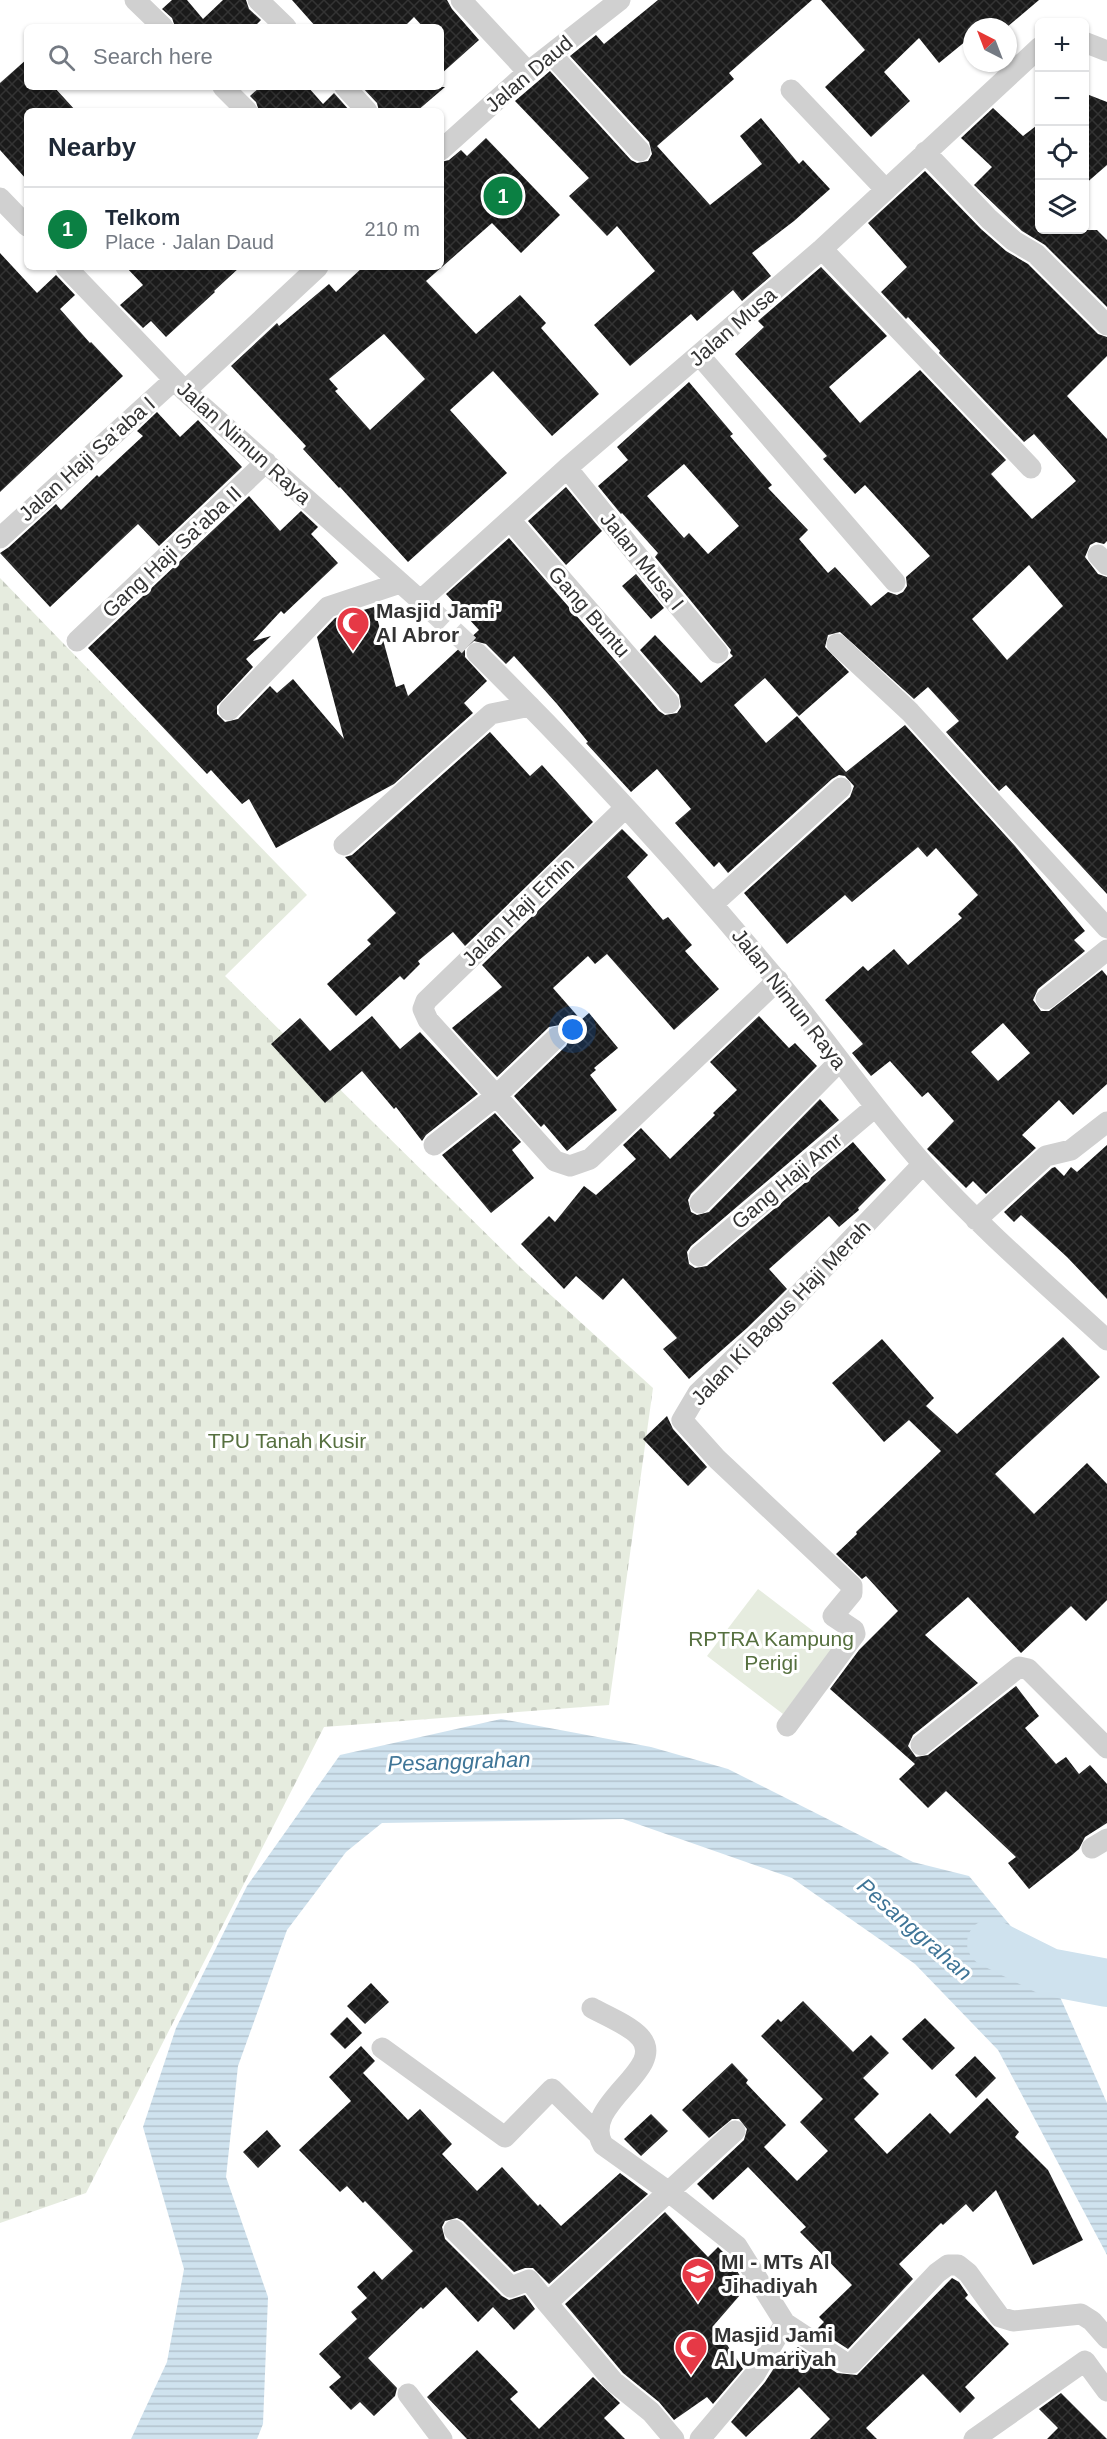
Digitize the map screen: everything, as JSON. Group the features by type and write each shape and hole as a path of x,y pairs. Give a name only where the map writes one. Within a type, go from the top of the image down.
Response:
{"street":[{"path":"135,0 160,24"},
{"path":"258,0 283,24"},
{"path":"461,0 528,72"},
{"name":"Jalan Daud","path":"444,147 528,72 620,0"},
{"path":"1089,44 1107,51"},
{"name":"Jalan Musa","path":"426,605 510,520 567,468 822,249 1035,53"},
{"path":"552,55 640,151"},
{"path":"226,90 244,108"},
{"path":"348,90 364,108"},
{"path":"791,90 886,190"},
{"path":"925,152 989,219 1014,241 1036,254 1107,325"},
{"path":"0,198 24,223"},
{"path":"822,249 1031,468"},
{"name":"Jalan Nimun Raya","path":"69,270 180,386 426,605"},
{"path":"180,386 315,270"},
{"path":"700,356 895,582"},
{"name":"Jalan Haji Sa'aba I","path":"0,538 180,386"},
{"name":"Gang Haji Sa'aba II","path":"77,641 266,462"},
{"name":"Jalan Musa I","path":"567,468 718,653"},
{"name":"Gang Buntu","path":"510,520 669,703"},
{"path":"229,710 328,607 400,583"},
{"path":"837,644 910,712 1107,928"},
{"name":"Jalan Nimun Raya","path":"477,653 530,706 713,904 778,980 839,1062 923,1164 976,1220 1107,1340"},
{"path":"344,845 491,714 530,706"},
{"path":"713,904 841,788"},
{"name":"Jalan Haji Emin","path":"496,1096 428,1020 423,1010 426,1001 625,808"},
{"path":"1046,999 1107,950"},
{"path":"496,1096 555,1161 570,1166 580,1164 590,1159 778,980"},
{"path":"434,1145 496,1096 557,1037"},
{"path":"700,1203 839,1062"},
{"name":"Gang Haji Amr","path":"699,1256 875,1107"},
{"path":"976,1220 1046,1156 1071,1150 1107,1122"},
{"name":"Jalan Ki Bagus Haji Merah","path":"787,1726 855,1634 854,1630 833,1616 852,1593 852,1586 717,1459 682,1420 698,1393 782,1313 923,1164"},
{"path":"921,1745 1019,1667 1028,1669 1107,1748"},
{"path":"592,2008 639,2035 646,2045 646,2052 638,2070 600,2117 598,2134"},
{"path":"382,2048 505,2137 552,2089 598,2134 603,2145 669,2192 737,2246 785,2323 844,2362 852,2363 937,2273 948,2265 958,2265 968,2273 1000,2317 1013,2321 1081,2314 1092,2321 1107,2338"},
{"path":"547,2303 735,2131"},
{"path":"454,2230 512,2287 529,2280 614,2382 651,2412 674,2439"},
{"path":"700,2439 755,2374 785,2323"},
{"path":"974,2439 1085,2361 1107,2391"},
{"path":"408,2394 442,2439"}],"green space":[{"name":"TPU Tanah Kusir","path":"0,578 307,895 225,976 521,1268 653,1388 609,1705 324,1727 86,2193 0,2223"},
{"name":"RPTRA Kampung Perigi","path":"758,1589 834,1647 783,1714 707,1656"}],"water":[{"name":"Pesanggrahan","path":"501,1719 651,1747 728,1769 913,1862 969,1876 1049,1972 1107,2103 1107,2255 998,2050 915,1964 792,1878 623,1819 382,1823 346,1852 287,1930 238,2066 226,2177 268,2297 263,2424 257,2439 131,2439 167,2362 184,2269 143,2127 176,2028 247,1886 340,1755"}],"building":[{"path":"172,0 187,0 203,19 223,0 246,0 249,9 261,20 257,24 174,24 172,18 162,9"},
{"path":"292,0 447,0 479,40 444,71 444,24 420,24 414,17 407,24 313,24"},
{"path":"658,0 812,0 729,73 734,79 657,146 710,205 762,164 740,136 761,118 799,164 803,160 830,189 794,221 752,253 771,276 742,301 733,290 697,321 691,314 630,366 594,325 655,271 617,226 607,236 569,196 589,178 515,101 550,71 631,160 637,163 648,161 652,154 649,142 570,56 596,35 604,44"},
{"path":"821,0 1039,0 1017,19 963,18 963,43 939,63 919,38 884,72 910,101 871,137 825,87 865,50"},
{"path":"24,62 24,90 57,90 73,108 24,108 24,177 0,150 0,83"},
{"path":"257,90 311,90 323,104 334,93 347,108 258,108 250,96"},
{"path":"365,90 442,90 420,108 378,108 377,103"},
{"path":"1089,95 1107,102 1107,165 1089,181"},
{"path":"993,108 1023,136 1035,127 1035,234 1089,234 1089,230 1097,230 1107,240 1107,307 1045,245 1022,231 974,185 992,167 961,138"},
{"path":"486,138 560,215 521,253 492,223 444,265 444,161 461,150 467,156"},
{"path":"925,171 981,229 1006,251 1028,264 1098,334 1107,337 1107,356 1067,396 1107,439 1107,541 1104,544 1096,542 1090,545 1085,557 1098,574 1107,577 1107,894 1006,785 999,791 946,732 959,721 928,687 914,699 840,632 828,635 825,647 849,672 799,716 765,678 734,705 766,743 797,716 846,772 905,725 1015,846 1085,931 1074,940 1085,951 1038,989 1033,1000 1041,1011 1049,1011 1102,970 1107,976 1107,1084 1073,1115 1059,1100 1022,1135 1036,1148 986,1194 973,1181 966,1188 927,1149 954,1121 928,1092 922,1097 890,1061 871,1076 852,1053 863,1044 825,1000 863,966 868,971 894,949 908,965 962,918 958,914 978,895 936,848 927,857 918,847 852,902 845,895 787,944 744,893 850,797 854,786 845,776 839,775 832,779 728,873 719,862 714,867 675,823 691,809 657,769 631,792 586,743 588,742 557,704 514,656 506,664 486,644 474,641 465,649 465,657 487,681 464,703 473,713 394,784 276,848 249,799 242,804 211,770 207,774 88,648 249,496 280,531 301,511 318,527 311,534 338,563 284,614 281,611 253,641 271,636 246,659 253,667 217,706 217,714 225,722 238,719 270,686 277,693 293,679 344,739 317,637 335,618 374,607 396,687 404,684 408,696 479,630 446,594 509,538 659,711 665,715 677,713 681,707 679,695 640,650 655,635 701,683 733,656 730,653 731,650 655,557 658,553 598,486 628,460 617,447 689,382 733,434 730,436 772,485 768,488 808,530 799,539 828,573 835,567 871,606 888,592 897,595 903,592 907,586 906,577 930,556 865,485 855,494 823,459 827,456 735,354 764,327 758,321 821,267 887,336 829,387 860,423 920,370 1006,460 991,474 1032,519 1076,481 1034,434 1024,442 908,317 906,319 881,292 907,267 868,223","holes":["684,464 739,526 708,554 689,533 684,538 647,496","1029,565 1063,606 1007,660 972,619","1003,1023 1030,1053 998,1081 971,1052"]},
{"path":"0,253 37,293 56,275 75,295 60,309 123,376 0,492"},
{"path":"129,270 237,270 166,337 151,321 143,328 120,305 143,285"},
{"path":"360,270 439,270 426,281 476,334 520,295 546,323 541,328 599,394 552,436 493,371 450,410 507,473 408,562 303,449 306,446 231,366 277,323 279,326 329,284 336,292","holes":["384,334 425,379 370,430 335,391 338,389 329,379"]},
{"path":"157,412 180,437 198,420 242,467 159,546 138,524 50,607 0,553 56,504 61,510 97,475 99,477 143,436 137,431"},
{"path":"566,487 602,531 566,565 528,521"},
{"path":"636,574 664,608 651,619 622,586"},
{"path":"490,732 530,776 542,765 593,822 465,946 453,932 418,961 420,964 404,980 400,976 356,1016 327,984 371,944 367,940 396,913 345,857 352,855"},
{"path":"622,829 648,855 627,877 663,920 668,917 692,945 685,951 719,989 674,1030 607,954 595,964 588,956 553,988 581,1020 589,1013 618,1048 594,1068 596,1070 590,1075 617,1110 567,1151 544,1124 541,1127 514,1096 566,1046 569,1040 567,1029 560,1025 549,1027 497,1077 452,1028 502,987 482,965"},
{"path":"372,1016 400,1049 420,1032 478,1094 426,1135 422,1141 396,1107 394,1109 362,1071 325,1103 271,1044 300,1018 330,1051"},
{"path":"759,1016 789,1048 795,1043 817,1066 691,1194 688,1200 691,1212 697,1215 709,1212 820,1099 839,1120 691,1246 687,1252 689,1264 695,1268 707,1266 853,1142 886,1180 858,1208 859,1210 839,1227 829,1216 769,1269 787,1289 689,1379 663,1349 677,1338 623,1278 603,1300 576,1276 564,1289 521,1244 549,1216 555,1222 584,1186 596,1195 636,1159 623,1145 641,1128 670,1159 737,1090 710,1062"},
{"path":"495,1113 521,1142 512,1150 534,1178 491,1213 442,1155"},
{"path":"1107,1145 1107,1299 1067,1257 1021,1215 1014,1222 1004,1212 1052,1168 1055,1167 1064,1176 1071,1167 1077,1172"},
{"path":"1063,1337 1100,1377 995,1474 1034,1514 1087,1463 1107,1484 1107,1600 1086,1621 1071,1606 1021,1653 968,1597 925,1635 978,1683 913,1735 908,1746 916,1757 928,1755 1016,1686 1039,1716 1025,1728 1056,1764 1066,1757 1079,1774 1090,1765 1107,1784 1107,1823 1085,1837 1079,1849 1029,1889 1008,1863 1016,1857 946,1791 928,1808 899,1779 915,1764 830,1689 859,1650 898,1611 866,1576 862,1579 836,1554 941,1451 909,1420 884,1442 832,1383 882,1339 934,1398 926,1406 957,1434"},
{"path":"667,1416 673,1429 707,1467 688,1486 643,1439"},
{"path":"371,1983 389,2002 365,2024 347,2006"},
{"path":"803,2001 853,2052 871,2035 889,2053 863,2078 879,2094 854,2119 887,2154 930,2113 950,2134 987,2098 1019,2132 1015,2137 1048,2170 1083,2240 1033,2265 996,2190 973,2212 966,2204 943,2225 941,2223 899,2264 913,2279 848,2349 817,2329 824,2322 819,2317 852,2285 800,2232 806,2227 748,2167 713,2200 697,2184 744,2140 747,2129 739,2119 732,2119 709,2138 682,2110 732,2063 748,2080 746,2083 786,2125 764,2147 797,2181 828,2151 800,2122 823,2099 761,2036 778,2019 781,2022"},
{"path":"347,2017 362,2033 345,2049 330,2034"},
{"path":"925,2018 955,2048 932,2070 902,2039"},
{"path":"361,2046 375,2061 363,2073 408,2120 420,2109 452,2144 442,2154 477,2191 502,2167 538,2206 540,2204 561,2226 620,2173 648,2194 549,2284 533,2268 514,2272 463,2221 457,2218 445,2221 442,2227 445,2239 502,2296 509,2300 525,2295 535,2309 514,2330 493,2307 478,2322 446,2287 423,2309 421,2307 368,2358 397,2388 395,2396 374,2416 360,2402 351,2410 329,2387 341,2377 319,2354 357,2319 351,2312 367,2298 357,2287 374,2271 382,2280 413,2251 365,2201 363,2203 347,2186 340,2192 299,2150 351,2101 329,2077"},
{"path":"975,2056 996,2078 976,2098 955,2075"},
{"path":"651,2114 668,2131 641,2156 624,2139"},
{"path":"267,2130 281,2146 258,2168 243,2152"},
{"path":"665,2212 708,2257 718,2247 729,2258 747,2287 714,2325 743,2369 713,2404 707,2397 674,2420 659,2402 623,2373 565,2304"},
{"path":"952,2278 959,2282 968,2295 965,2298 1009,2344 965,2387 975,2398 960,2413 923,2374 866,2428 877,2439 810,2439 830,2419 799,2387 746,2437 731,2422 765,2382 785,2351 788,2355 798,2347 837,2373 857,2375"},
{"path":"477,2350 518,2392 510,2399 539,2429 593,2377 620,2403 604,2418 625,2439 467,2439 427,2397"},
{"path":"1061,2393 1107,2439 1047,2439 1058,2428 1039,2409"}],"waterway":[{"path":"991,1943 1049,1972 1107,1983"}],"tunnel":[{"path":"431,610 477,653"}],"place":[{"name":"Telkom","path":"503,196"},
{"name":"Masjid Jami' Al Abror","path":"353,652"},
{"name":"MI - MTs Al Jihadiyah","path":"698,2303"},
{"name":"Masjid Jami Al Umariyah","path":"691,2376"}]}
